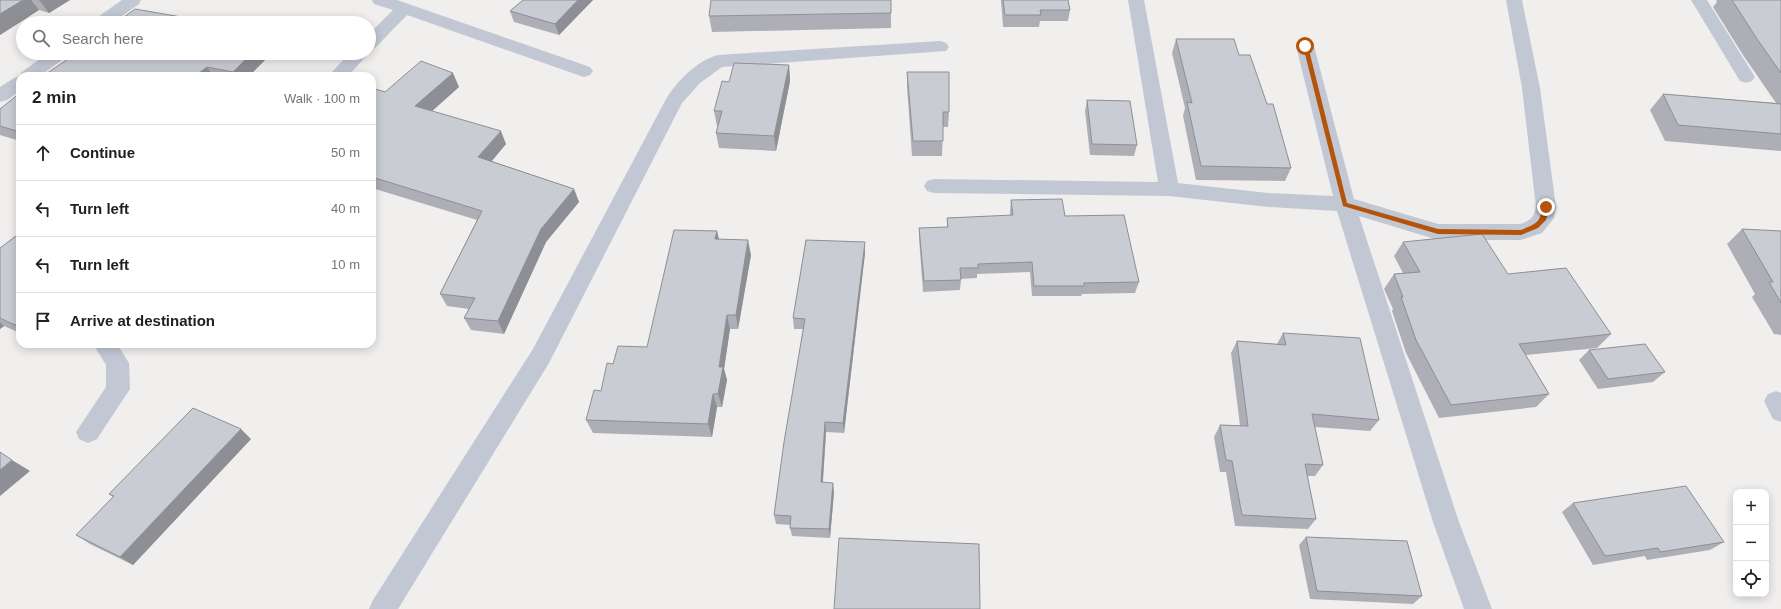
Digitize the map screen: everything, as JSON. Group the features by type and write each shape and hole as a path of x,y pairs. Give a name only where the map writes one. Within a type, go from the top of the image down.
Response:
{"street":[{"path":"111,16 133,0"},
{"path":"380,0 584,71"},
{"path":"1136,0 1169,189"},
{"path":"934,186 1169,189 1268,200 1345,204 1438,232 1521,232 1535,227 1544,218 1546,207 1531,88 1514,0"},
{"path":"1699,0 1746,78"},
{"path":"376,37 404,9"},
{"path":"1305,46 1345,204 1446,522 1478,609"},
{"path":"382,609 542,356 674,101 684,87 699,73 718,61 940,47"},
{"path":"34,72 50,60"},
{"path":"341,72 353,60"},
{"path":"0,96 16,85"},
{"path":"88,432 118,389 118,363 107,348"}],"building":[{"path":"0,0 23,0 0,14"},
{"path":"523,0 578,0 555,24 510,11"},
{"path":"711,0 891,0 891,13 709,16"},
{"path":"1003,0 1068,0 1070,10 1040,10 1041,15 1005,15"},
{"path":"1732,0 1781,0 1781,73 1757,39"},
{"path":"135,9 176,16 126,16"},
{"path":"1176,39 1234,39 1239,55 1250,55 1267,104 1273,104 1291,168 1201,166 1187,102 1192,103"},
{"path":"67,60 245,60 233,72 207,67 200,72 49,72"},
{"path":"421,61 453,73 415,106 501,131 478,157 574,189 541,229 498,321 464,318 475,298 440,294 482,211 376,178 376,89 385,92"},
{"path":"734,63 789,65 774,136 716,133 722,111 714,111 722,81 729,82"},
{"path":"907,72 949,72 949,112 943,112 943,141 913,141"},
{"path":"1663,94 1781,104 1781,134 1678,125"},
{"path":"16,96 16,131 0,126 0,109"},
{"path":"1087,100 1130,101 1137,145 1092,144"},
{"path":"1062,199 1065,216 1124,215 1139,282 1084,283 1084,286 1034,286 1032,262 978,264 978,268 960,268 961,280 924,281 919,228 948,227 947,218 1013,215 1011,200"},
{"path":"1742,229 1781,231 1781,303 1769,282 1773,282"},
{"path":"674,230 717,231 715,239 748,240 736,315 727,315 719,367 723,367 718,394 713,394 708,424 586,420 594,390 601,391 607,363 613,364 618,346 647,347"},
{"path":"1482,234 1508,274 1566,268 1611,334 1519,344 1549,394 1451,405 1416,340 1401,297 1403,297 1394,274 1420,272 1403,242"},
{"path":"16,236 15,325 0,318 0,248"},
{"path":"806,240 865,242 843,423 825,422 821,482 833,483 829,529 790,528 791,516 774,515 784,442 805,319 793,318"},
{"path":"1283,333 1360,338 1379,420 1312,414 1323,465 1305,464 1316,519 1242,515 1232,461 1226,460 1220,425 1248,426 1237,341 1286,345"},
{"path":"1645,344 1665,372 1608,379 1589,350"},
{"path":"193,408 241,429 120,557 76,535 114,496 109,494"},
{"path":"0,452 12,460 0,470"},
{"path":"1686,486 1724,542 1660,552 1658,548 1605,556 1573,503"},
{"path":"1306,537 1407,541 1422,596 1317,591"},
{"path":"839,538 979,544 980,609 834,609"}],"route":[{"path":"1305,46 1345,204 1438,232 1521,232 1535,227 1544,218 1546,207"}]}
